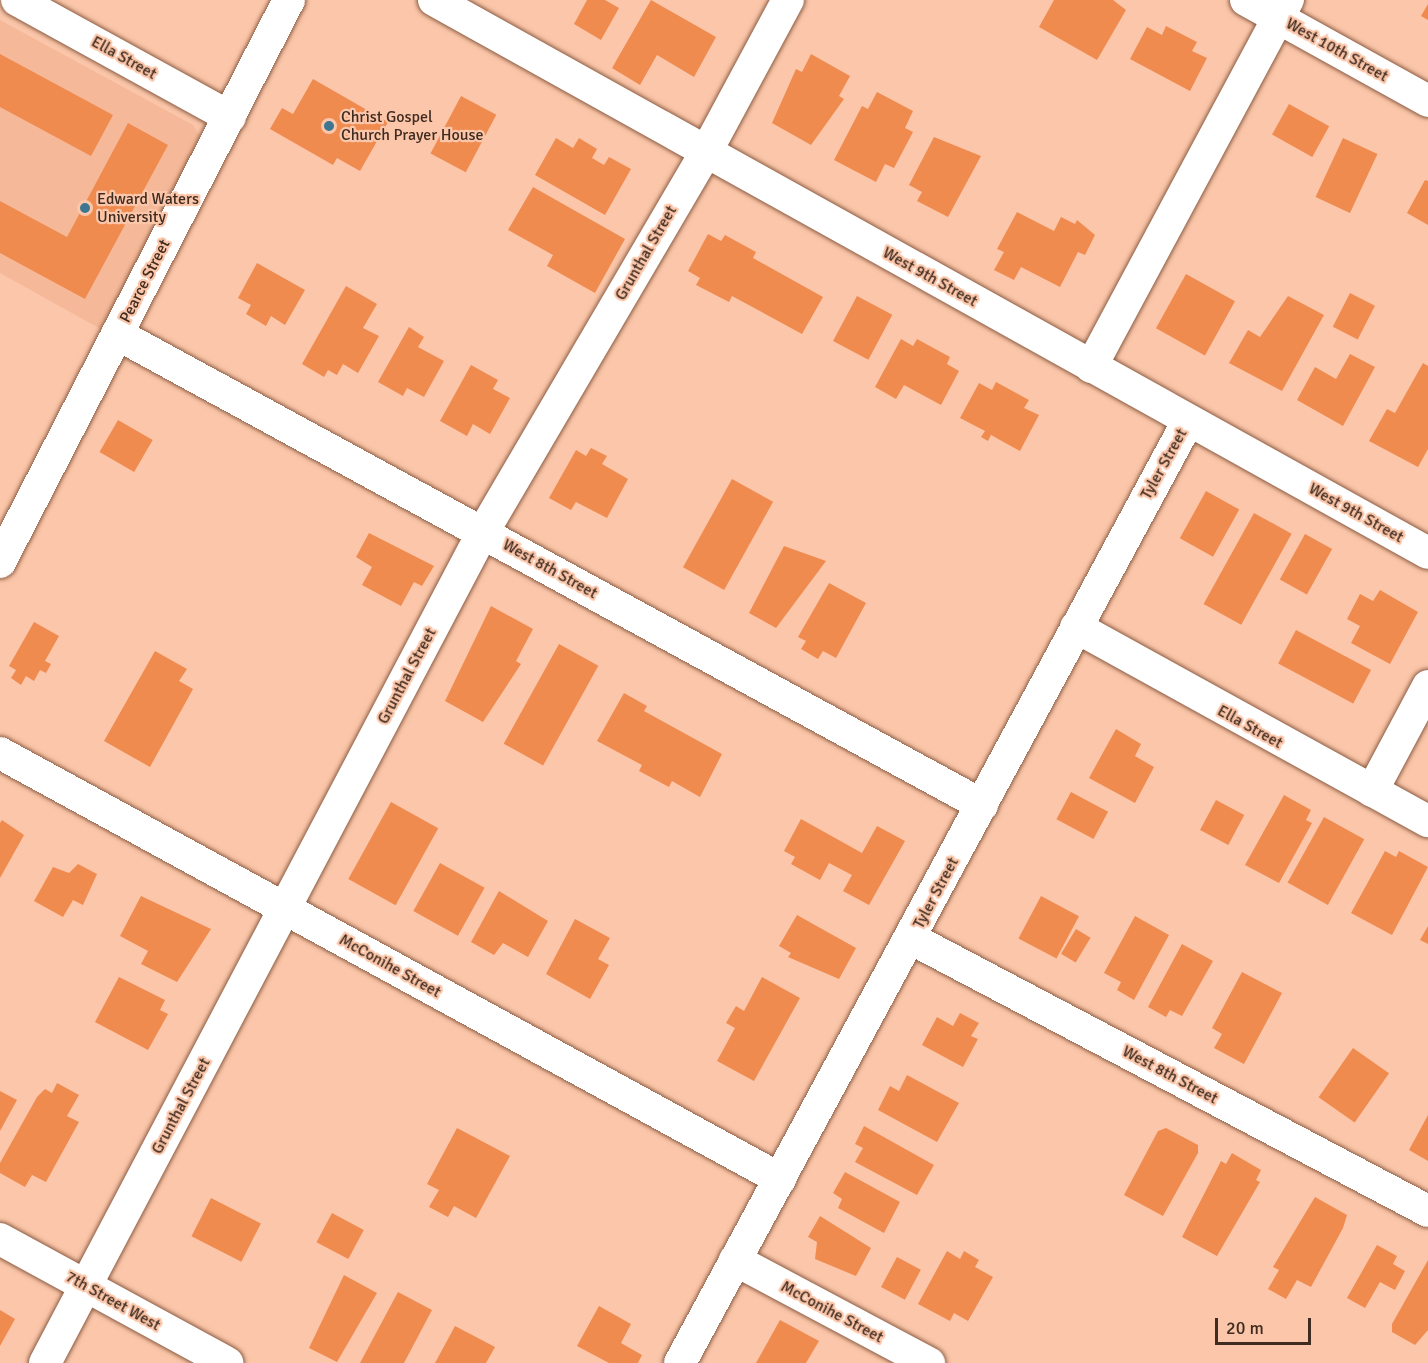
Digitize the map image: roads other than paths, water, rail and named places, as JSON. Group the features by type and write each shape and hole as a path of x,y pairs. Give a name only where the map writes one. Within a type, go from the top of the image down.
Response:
{"street":[{"name":"Ella Street","path":"17,0 230,117"},
{"name":"Pearce Street","path":"0,562 289,0"},
{"name":"West 9th Street","path":"434,0 1428,553"},
{"name":"Grunthal Street","path":"45,1363 483,532 706,152 788,0"},
{"name":"West 10th Street","path":"1246,0 1284,9 1428,101"},
{"path":"1091,367 1284,9"},
{"name":"West 8th Street","path":"117,334 982,805"},
{"name":"Tyler Street","path":"681,1363 735,1260 912,939 1076,627 1188,421"},
{"name":"Ella Street","path":"1076,627 1428,820"},
{"path":"1372,791 1428,686"},
{"name":"McConihe Street","path":"0,753 780,1179"},
{"name":"West 8th Street","path":"912,939 1428,1211"},
{"name":"7th Street West","path":"0,1239 227,1363"},
{"name":"McConihe Street","path":"735,1260 929,1363"}],"place":[{"name":"Christ Gospel Church Prayer House","path":"329,126"},
{"name":"Edward Waters University","path":"85,208"}]}
